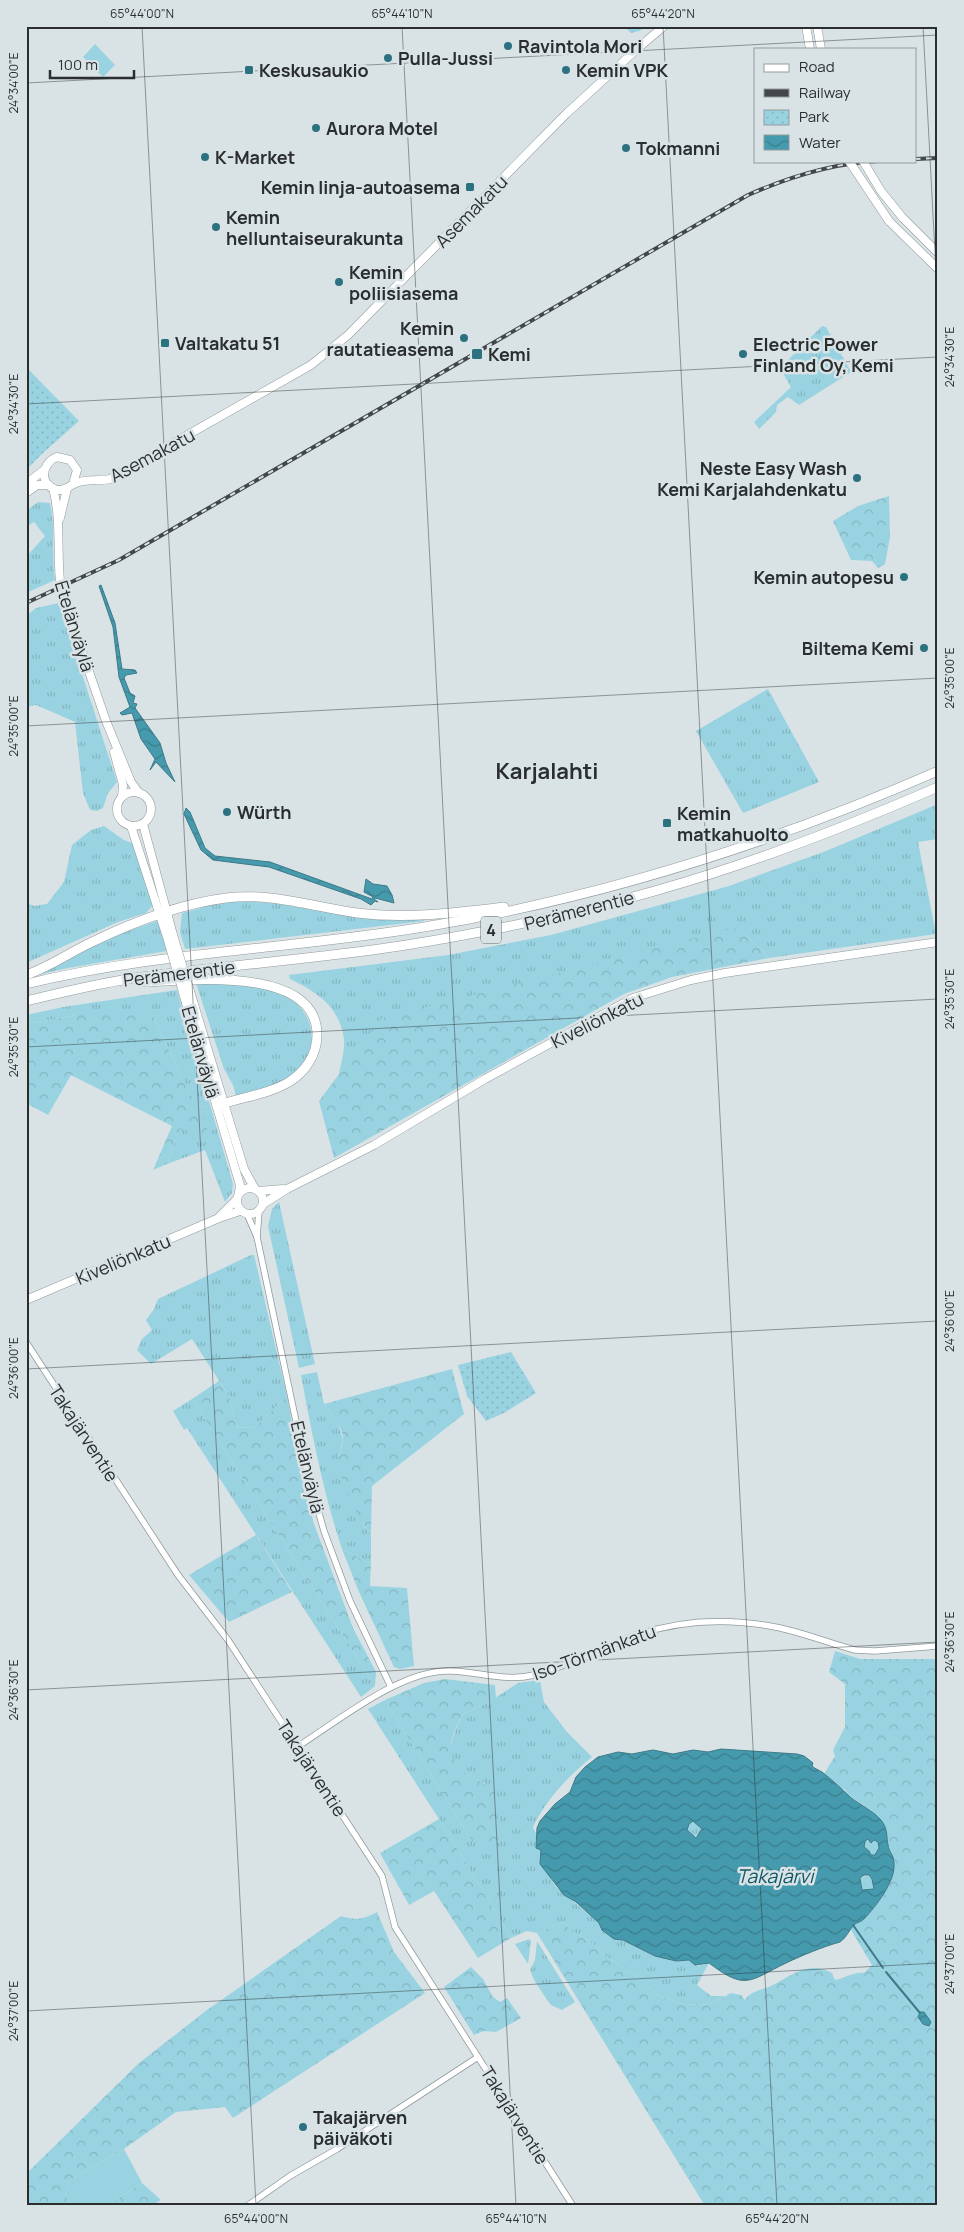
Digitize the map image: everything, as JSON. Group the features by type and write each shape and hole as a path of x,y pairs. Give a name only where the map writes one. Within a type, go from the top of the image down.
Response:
{"highway":[{"name":"Perämerentie","path":"26,984 138,962 376,934 519,909 629,882 747,846 800,828 938,771"},
{"name":"Perämerentie","path":"26,1001 140,977 399,946 548,919 627,899 734,867 836,829 938,787"},
{"path":"26,975 123,928 163,913 207,901 242,897 266,898 372,914 432,914 510,906 519,909"},
{"path":"81,988 102,988 141,982 198,979 227,980 259,983 282,989 298,998 311,1012 317,1029 314,1052 306,1067 286,1084 221,1104"}],"main road":[{"name":"Asemakatu","path":"70,486 85,481 110,479 245,404 325,356 566,114 637,48 664,26"},
{"path":"806,26 810,48"},
{"path":"817,26 821,48"},
{"path":"849,162 889,220 938,269"},
{"path":"864,162 881,191 902,217 938,253"},
{"path":"26,484 44,470 48,462 62,457 73,463 77,474 70,486 51,487 37,485 26,493"},
{"path":"44,470 44,476 51,487"},
{"name":"Asemakatu","path":"77,474 85,481"},
{"name":"Etelänväylä","path":"59,527 70,486"},
{"name":"Etelänväylä","path":"51,487 59,527 58,571 61,590 106,722 123,785 122,797"},
{"name":"Etelänväylä","path":"106,722 131,782 138,793"},
{"path":"130,793 138,793 145,796 151,807 150,817 143,824 131,826 121,820 118,814 118,806 122,797 130,793"},
{"name":"Etelänväylä","path":"143,824 163,913"},
{"name":"Etelänväylä","path":"131,826 163,913 221,1104 244,1169 256,1190"},
{"name":"Kiveliönkatu","path":"261,1207 287,1188 374,1145 485,1079 633,998 691,980 725,973 938,942"},
{"name":"Etelänväylä","path":"221,1104 240,1185 238,1196"},
{"path":"246,1188 256,1190 262,1197 261,1207 243,1212 238,1196 246,1188"},
{"name":"Kiveliönkatu","path":"256,1190 287,1188"},
{"name":"Kiveliönkatu","path":"219,1218 238,1196"},
{"name":"Kiveliönkatu","path":"26,1300 219,1218 243,1212"}],"street":[{"name":"Etelänväylä","path":"257,1237 261,1207"},
{"name":"Etelänväylä","path":"243,1212 257,1237 305,1464 318,1513 350,1600 391,1687"},
{"name":"Takajärventie","path":"26,1342 178,1575 228,1640 382,1876 395,1927 573,2206"},
{"name":"Iso-Törmänkatu","path":"297,1747 391,1687 416,1676 441,1671 452,1671 499,1677 523,1677 556,1668 636,1635 660,1628 703,1622 735,1622 776,1627 862,1650 938,1646"},
{"path":"247,2206 290,2176 337,2149 478,2057"}],"green space":[{"path":"624,26 647,26 631,33"},
{"path":"95,44 115,65 103,77 83,57"},
{"path":"822,326 826,327 851,372 799,405 788,397 777,405 776,412 759,429 754,422 791,387 780,368"},
{"path":"26,367 79,421 26,470"},
{"path":"889,496 890,537 885,564 878,568 872,561 851,560 833,521 858,506"},
{"path":"38,502 50,503 52,512 55,580 26,593 26,557 45,536 34,522 26,527 26,511"},
{"path":"59,603 117,782 108,793 103,808 97,811 90,810 83,793 75,722 36,705 26,707 26,616 36,608"},
{"path":"768,689 819,782 743,813 696,731"},
{"path":"938,804 938,839 918,842 936,934 769,958 743,932 381,1019 339,1074 344,1039 337,1018 332,1009 318,995 290,979 289,975 448,955 551,935 729,886 826,851"},
{"path":"104,826 124,840 135,844 153,901 152,906 146,913 118,922 26,963 26,903 34,906 47,904 64,882 72,845 91,830"},
{"path":"224,902 273,903 350,916 424,919 424,921 185,949 180,932 182,913"},
{"path":"157,921 167,951 68,968 29,977 55,966 102,940"},
{"path":"732,928 743,932 769,958 672,977 624,994 334,1158 319,1101 380,1019"},
{"path":"196,983 259,987 291,999 301,1008 311,1030 312,1042 303,1064 293,1074 280,1082 236,1096 233,1085 224,1069"},
{"path":"177,990 233,1184 232,1193 225,1202 205,1150 167,1164 180,1129 185,1128 202,1108 189,1093 152,1014 77,1015 26,1024 26,1015 63,1007"},
{"path":"142,1010 152,1014 189,1093 202,1108 207,1127 205,1135 196,1139 189,1136 185,1128 180,1129 167,1164 153,1170 172,1126 71,1075 48,1115 26,1103 26,1024 77,1015"},
{"path":"279,1202 315,1364 299,1368 268,1226 272,1209"},
{"path":"254,1255 287,1396 255,1427 237,1428 229,1396 192,1339 151,1364 137,1350 142,1339 152,1330 146,1320 158,1299"},
{"path":"511,1352 536,1393 504,1413 486,1421 467,1396 458,1365"},
{"path":"452,1369 464,1414 372,1486 371,1535 356,1511 343,1482 339,1462 343,1442 342,1432 324,1404"},
{"path":"317,1372 324,1404 338,1423 343,1440 339,1456 364,1526 371,1535 371,1564 342,1549 329,1506 301,1375"},
{"path":"219,1381 229,1396 237,1428 255,1427 287,1396 301,1474 314,1524 353,1628 376,1672 375,1686 192,1399"},
{"path":"192,1399 375,1686 361,1697 187,1428 184,1430 173,1411"},
{"path":"256,1535 292,1592 229,1622 189,1575"},
{"path":"342,1549 371,1564 370,1586 407,1588 414,1666 400,1669 394,1667 359,1592"},
{"path":"835,1651 860,1659 938,1659 938,2206 705,2206 537,1933 563,1922 572,1931 592,1943 604,1955 639,1978 659,1996 683,2004 711,2004 731,1993 741,1995 745,2000 753,1993 807,1969 823,1969 832,1973 835,1980 857,1973 864,1973 872,1965 851,1930 853,1925 864,1919 889,1886 892,1853 872,1811 849,1796 844,1789 838,1788 824,1774 835,1756 833,1750 845,1727 845,1684 829,1672"},
{"path":"445,1679 495,1685 496,1698 462,1715 451,1744 453,1758 458,1766 464,1772 487,1785 498,1799 500,1838 492,1843 482,1838 472,1841 385,1700 424,1683"},
{"path":"540,1680 544,1702 567,1732 592,1757 559,1789 533,1827 536,1834 536,1848 541,1850 549,1876 556,1887 599,1923 604,1932 614,1939 623,1940 655,1956 676,1961 688,1960 698,1966 709,1963 697,1985 711,1996 725,1996 711,2004 683,2004 659,1996 639,1978 604,1955 592,1943 572,1931 563,1922 537,1933 527,1931 511,1938 439,1819 368,1709 385,1700 472,1841 485,1783 461,1769 453,1759 451,1745 462,1715 492,1700 518,1683"},
{"path":"439,1819 511,1938 478,1958 434,1891 409,1905 380,1853"},
{"path":"691,1822 697,1822 701,1829 697,1836 691,1836 687,1832 687,1826"},
{"path":"869,1839 878,1842 879,1848 876,1855 871,1855 864,1847 865,1841"},
{"path":"867,1876 873,1878 875,1884 873,1890 867,1892 861,1890 859,1884 861,1878"},
{"path":"377,1912 394,1952 425,1993 233,2118 225,2107 176,2112 124,2149 69,2181 65,2195 73,2206 26,2206 26,2174 139,2063 207,2010 341,1916 360,1918"},
{"path":"529,1939 531,1941 528,1964 515,1944"},
{"path":"537,1941 575,2002 562,2010 551,2005 547,2000 530,1970 535,1960"},
{"path":"471,1967 483,1979 493,1997 500,2002 507,1998 521,2018 496,2032 484,2031 474,2035 444,1987"},
{"path":"124,2149 142,2183 106,2206 73,2206 65,2195 69,2181"},
{"path":"142,2183 161,2200 151,2206 106,2206"}],"water":[{"path":"101,585 115,623 122,669 135,670 137,673 126,675 124,678 130,693 135,696 133,703 137,704 135,708 160,743 166,763 175,782 156,762 150,770 155,759 141,739 132,713 122,715 120,713 130,707 119,677 113,627 99,586"},
{"path":"186,808 190,812 205,848 215,856 270,862 372,899 373,897 364,892 366,879 373,884 387,886 394,903 375,898 378,902 375,901 371,905 361,899 269,867 213,860 201,850 184,814"},
{"name":"Takajärvi","path":"721,1749 804,1756 813,1763 813,1767 822,1772 850,1797 881,1820 886,1829 889,1847 894,1860 892,1878 884,1893 869,1914 854,1925 840,1942 806,1954 764,1975 748,1980 731,1977 709,1963 695,1965 689,1960 676,1961 655,1956 623,1940 614,1939 602,1930 599,1923 576,1902 564,1895 540,1864 541,1850 536,1848 537,1828 540,1821 555,1804 570,1792 576,1777 585,1767 598,1757 618,1752 632,1754 653,1750 673,1754 693,1750 708,1752","holes":["693,1821 702,1829 696,1838 687,1830 689,1824","868,1839 871,1843 874,1840 878,1842 879,1848 875,1855 871,1855 864,1847 865,1841","864,1875 869,1875 872,1879 874,1889 862,1890 860,1878"]},
{"path":"920,2012 924,2012 931,2022 929,2026 923,2024 918,2017"}],"waterway":[{"path":"853,1925 883,1968"},
{"path":"886,1972 920,2013"}],"railway":[{"path":"916,159 938,158"},
{"path":"26,603 119,560 748,195 779,182 811,172 861,162"}],"place":[{"name":"Ravintola Mori","path":"508,46"},
{"name":"Pulla-Jussi","path":"388,58"},
{"name":"Keskusaukio","path":"249,70"},
{"name":"Kemin VPK","path":"566,70"},
{"name":"Aurora Motel","path":"316,128"},
{"name":"Tokmanni","path":"626,148"},
{"name":"K-Market","path":"205,157"},
{"name":"Kemin linja-autoasema","path":"470,187"},
{"name":"Kemin helluntaiseurakunta","path":"216,227"},
{"name":"Kemin poliisiasema","path":"339,282"},
{"name":"Kemin rautatieasema","path":"464,338"},
{"name":"Valtakatu 51","path":"165,343"},
{"name":"Kemi","path":"477,354"},
{"name":"Electric Power Finland Oy, Kemi","path":"743,354"},
{"name":"Neste Easy Wash Kemi Karjalahdenkatu","path":"857,478"},
{"name":"Kemin autopesu","path":"904,577"},
{"name":"Biltema Kemi","path":"924,648"},
{"name":"Würth","path":"227,812"},
{"name":"Kemin matkahuolto","path":"667,823"},
{"name":"Takajärven päiväkoti","path":"303,2127"}],"district":[{"name":"Karjalahti","path":"547,771"}]}
